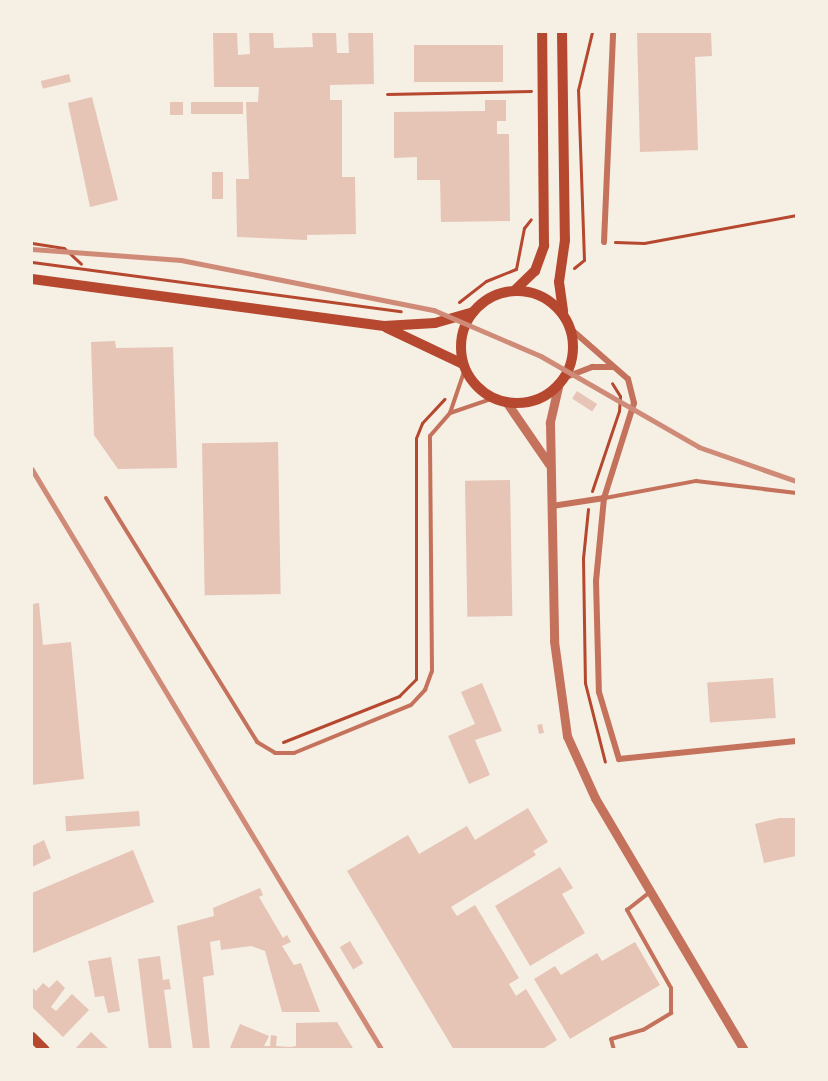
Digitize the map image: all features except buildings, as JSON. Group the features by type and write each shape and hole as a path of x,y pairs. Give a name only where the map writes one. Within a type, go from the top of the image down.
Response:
{"main road":[{"path":"515,290 535,271 544,246 542,32"},
{"path":"562,32 565,240 559,282 564,315"},
{"path":"32,279 384,326 435,323 473,312 495,295 515,290 546,298 564,315 572,330 574,352 566,377 558,387 534,401 507,403 494,398 464,367 384,326"},
{"path":"464,367 461,340 473,312"},
{"path":"32,1037 45,1050"}],"street":[{"path":"604,242 613,32"},
{"path":"572,330 628,380 634,403 604,498 596,581 598,678 619,759 796,741"},
{"path":"566,377 592,367 612,368"},
{"path":"558,387 550,408 554,641 567,736 595,798 744,1050"},
{"path":"507,403 551,469"},
{"path":"552,506 604,498"}],"lane":[{"path":"450,413 464,367"},
{"path":"106,498 257,741 275,753 294,753 411,705 425,690 432,671 428,445 434,429 450,413 494,398"},
{"path":"604,498 683,481 796,493"},
{"path":"614,1050 611,1039 643,1030 671,1013 671,988 627,910 651,891"}],"path":[{"path":"571,270 582,263 585,253 578,90 592,32"},
{"path":"387,93 533,91"},
{"path":"604,242 644,243 796,215"},
{"path":"452,307 486,281 516,269 524,228"},
{"path":"32,243 64,248 82,265"},
{"path":"32,262 82,265 410,313"},
{"path":"592,491 619,411 620,396 612,383"},
{"path":"275,742 399,696 417,680 416,438 447,393"}],"railway":[{"path":"32,249 181,260 434,310 541,356 699,447 796,481"},
{"path":"32,469 382,1050"}]}
